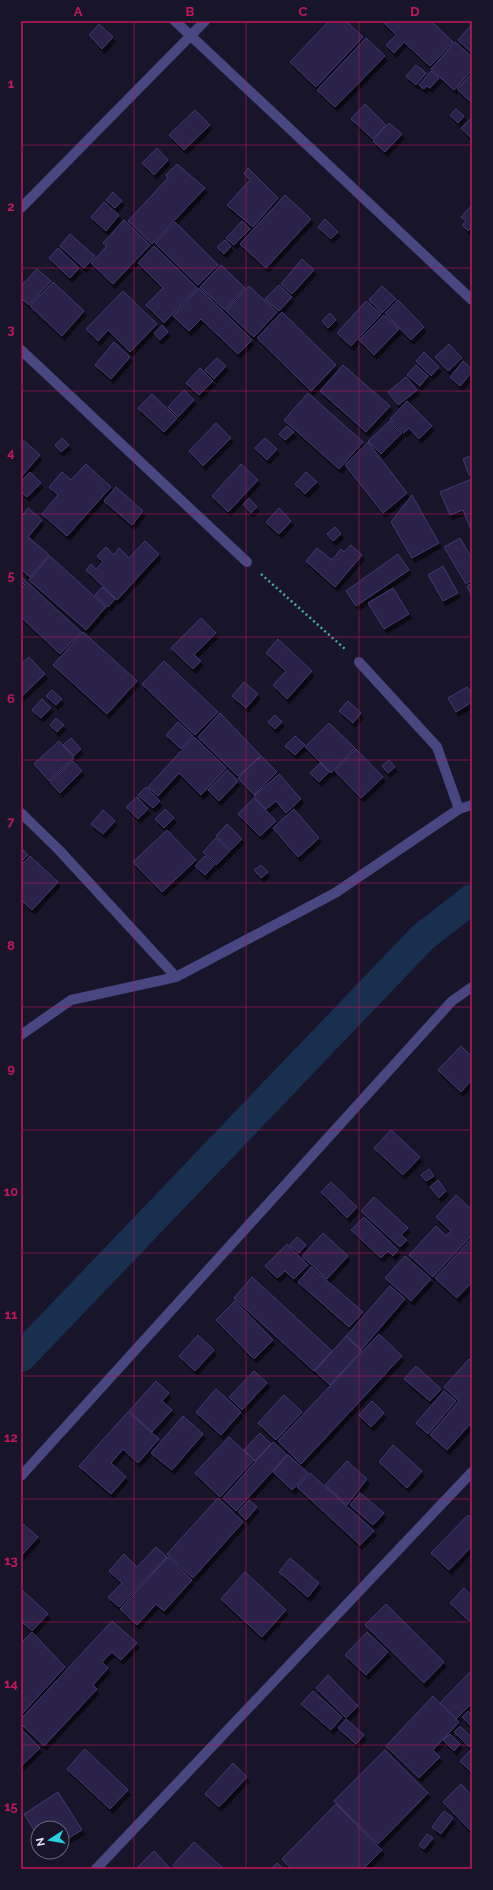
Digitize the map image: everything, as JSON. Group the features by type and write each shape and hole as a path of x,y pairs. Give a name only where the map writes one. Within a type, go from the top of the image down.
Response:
{"street":[{"path":"175,21 472,300"},
{"path":"21,208 205,21"},
{"path":"21,350 247,562"},
{"path":"359,662 437,747 459,809"},
{"path":"21,1035 71,1000 176,977 335,893 459,809 472,805"},
{"path":"21,813 59,850 176,977"},
{"path":"21,1476 452,1001 472,987"},
{"path":"96,1869 472,1472"}],"path":[{"path":"247,562 359,662"}],"building":[{"path":"329,21 346,21 363,37 316,87 290,62"},
{"path":"382,21 431,21 453,42 430,66 404,42 394,53 386,45 396,35"},
{"path":"99,24 113,37 102,49 89,35"},
{"path":"472,24 472,53 458,40"},
{"path":"366,38 385,56 335,107 317,90"},
{"path":"455,42 472,57 472,70 454,90 431,69"},
{"path":"416,65 426,73 416,85 406,76"},
{"path":"431,71 439,78 430,88 427,86 424,89 419,85"},
{"path":"472,73 472,103 457,89"},
{"path":"365,104 386,125 373,139 351,119"},
{"path":"456,109 464,116 458,123 450,115"},
{"path":"195,110 210,125 184,150 169,135"},
{"path":"472,117 472,138 471,138 461,128"},
{"path":"389,123 402,134 385,152 373,141"},
{"path":"157,148 168,160 154,175 142,163"},
{"path":"177,164 205,188 152,244 128,221 168,178 166,175"},
{"path":"248,168 278,198 253,227 227,205 250,180 244,174"},
{"path":"113,192 122,201 115,208 106,200"},
{"path":"285,195 311,219 266,268 240,244"},
{"path":"104,202 119,215 106,231 91,217"},
{"path":"472,205 472,227 468,231 462,225 466,221 461,217"},
{"path":"325,219 338,232 331,239 318,227"},
{"path":"124,220 150,245 113,284 91,263 107,246 103,243"},
{"path":"242,221 250,229 234,245 226,238"},
{"path":"175,222 218,265 198,285 155,243"},
{"path":"70,234 95,256 84,268 60,246"},
{"path":"225,240 231,246 224,254 217,247"},
{"path":"154,246 197,288 164,323 146,305 163,288 138,263"},
{"path":"58,248 79,268 70,278 49,258"},
{"path":"302,259 314,270 292,294 281,284"},
{"path":"221,265 245,288 225,310 200,287"},
{"path":"37,269 51,281 29,305 21,298 21,286"},
{"path":"53,282 84,311 62,336 30,306"},
{"path":"279,285 292,297 279,311 265,299"},
{"path":"249,286 277,312 254,337 226,311"},
{"path":"382,286 396,299 382,313 369,300"},
{"path":"199,288 252,340 238,354 201,319 189,331 173,316"},
{"path":"123,291 157,324 130,352 108,330 98,341 86,329"},
{"path":"398,300 424,327 411,340 385,313"},
{"path":"366,301 381,314 351,346 337,333"},
{"path":"282,312 336,365 311,391 257,338"},
{"path":"330,313 336,320 328,328 322,321"},
{"path":"384,315 399,329 374,355 359,340"},
{"path":"162,325 168,332 160,340 154,333"},
{"path":"114,342 130,357 111,379 95,365"},
{"path":"449,344 462,358 448,371 435,357"},
{"path":"424,352 439,367 431,376 416,361"},
{"path":"217,358 226,366 214,379 205,370"},
{"path":"463,361 472,369 472,372 460,386 450,377"},
{"path":"343,365 390,406 366,432 320,391"},
{"path":"416,365 428,376 420,386 407,375"},
{"path":"200,368 213,381 199,395 186,383"},
{"path":"406,377 417,390 398,405 388,392"},
{"path":"184,390 194,400 178,417 168,407"},
{"path":"308,393 363,442 339,469 284,420"},
{"path":"152,394 177,418 164,432 138,408"},
{"path":"407,401 432,426 419,439 409,428 404,433 390,419"},
{"path":"390,421 402,433 381,454 368,441"},
{"path":"216,423 231,438 203,466 189,451"},
{"path":"287,426 294,432 285,440 279,434"},
{"path":"62,438 69,445 61,452 55,445"},
{"path":"265,438 277,449 267,460 255,448"},
{"path":"22,439 40,455 21,477 21,441"},
{"path":"368,442 407,493 383,513 345,465"},
{"path":"472,455 472,474 469,475 463,459"},
{"path":"86,464 111,487 67,536 42,514 58,495 49,487 62,472 71,480"},
{"path":"241,464 258,480 228,512 212,496"},
{"path":"30,472 41,483 27,497 21,492 21,482"},
{"path":"306,472 317,482 305,494 295,484"},
{"path":"472,479 471,530 463,510 450,515 440,492"},
{"path":"116,487 143,511 132,525 104,501"},
{"path":"412,495 439,543 412,558 391,522"},
{"path":"249,498 257,507 251,513 243,504"},
{"path":"28,508 42,520 28,537 49,555 30,577 21,569 21,517"},
{"path":"279,508 291,521 279,534 266,522"},
{"path":"335,527 341,534 333,541 327,534"},
{"path":"460,538 472,559 472,580 466,584 444,547"},
{"path":"145,541 159,554 117,600 86,570 91,564 96,569 103,562 97,556 106,547 114,555 119,548 129,558"},
{"path":"351,545 362,555 335,587 306,561 317,548 332,560 341,549 344,552"},
{"path":"398,554 409,570 356,606 346,591"},
{"path":"50,556 106,607 86,630 29,580"},
{"path":"443,566 458,593 443,601 428,575"},
{"path":"21,576 26,581 21,586"},
{"path":"27,582 81,632 60,654 21,617 21,589"},
{"path":"472,583 472,597 467,586"},
{"path":"102,587 115,599 108,607 95,595"},
{"path":"393,588 409,614 384,629 368,603"},
{"path":"201,618 216,633 194,655 201,661 193,669 171,648"},
{"path":"83,632 137,681 107,714 53,665"},
{"path":"278,639 312,671 287,699 273,685 286,671 266,653"},
{"path":"29,657 45,674 21,697 21,664"},
{"path":"164,661 218,712 195,735 142,684"},
{"path":"244,682 258,694 246,708 232,696"},
{"path":"467,687 472,694 472,702 456,712 448,698"},
{"path":"52,690 62,699 56,705 46,696"},
{"path":"42,699 51,708 41,718 32,710"},
{"path":"348,701 361,713 353,723 339,711"},
{"path":"220,713 261,756 238,776 198,737"},
{"path":"275,715 282,722 275,729 268,722"},
{"path":"56,718 64,725 57,732 50,725"},
{"path":"178,722 193,736 181,749 166,735"},
{"path":"329,723 355,748 331,773 305,747"},
{"path":"295,736 305,745 295,755 285,746"},
{"path":"194,737 226,768 201,795 179,773 158,796 148,787"},
{"path":"71,738 81,749 74,756 63,745"},
{"path":"59,741 74,758 49,781 34,764"},
{"path":"356,749 383,777 361,798 335,771"},
{"path":"261,756 277,772 254,795 238,778"},
{"path":"389,760 395,767 388,773 382,766"},
{"path":"73,761 82,771 60,793 50,782"},
{"path":"320,763 329,772 319,782 310,773"},
{"path":"227,770 238,781 219,801 208,790"},
{"path":"279,774 301,799 286,813 276,801 266,809 254,796"},
{"path":"146,787 160,801 153,808 138,795"},
{"path":"137,797 148,809 138,819 126,807"},
{"path":"254,798 276,821 260,836 238,814"},
{"path":"165,809 174,818 164,828 155,819"},
{"path":"294,809 319,838 298,857 273,828"},
{"path":"103,810 115,821 103,834 91,824"},
{"path":"227,824 242,839 231,850 216,836"},
{"path":"167,830 196,860 162,892 133,862"},
{"path":"216,838 230,851 216,865 203,852"},
{"path":"21,848 28,855 21,862"},
{"path":"30,856 58,882 32,910 21,900 21,865"},
{"path":"205,856 214,865 205,875 195,866"},
{"path":"261,865 268,872 261,878 254,870"},
{"path":"461,1046 472,1057 472,1079 461,1092 438,1070"},
{"path":"391,1130 420,1157 403,1175 374,1148"},
{"path":"429,1169 434,1176 426,1181 421,1175"},
{"path":"438,1180 446,1191 439,1198 430,1187"},
{"path":"331,1182 357,1207 347,1218 321,1192"},
{"path":"456,1195 472,1210 472,1235 433,1277 409,1255 436,1226 446,1236 451,1231 436,1217"},
{"path":"374,1197 408,1228 401,1235 407,1240 400,1247 361,1211"},
{"path":"364,1217 398,1250 393,1256 388,1251 381,1258 351,1230"},
{"path":"323,1233 348,1256 327,1279 302,1256"},
{"path":"297,1237 306,1245 299,1253 290,1245"},
{"path":"472,1238 472,1282 457,1298 435,1278"},
{"path":"287,1244 308,1265 294,1279 285,1271 277,1278 265,1266"},
{"path":"405,1256 431,1279 411,1301 385,1278"},
{"path":"311,1267 363,1312 349,1327 298,1282"},
{"path":"252,1277 332,1351 314,1371 234,1298"},
{"path":"390,1286 405,1299 361,1350 346,1336"},
{"path":"235,1301 273,1340 254,1359 216,1320"},
{"path":"379,1334 402,1356 301,1464 278,1441"},
{"path":"198,1335 214,1350 195,1371 179,1356"},
{"path":"346,1336 362,1350 330,1385 315,1371"},
{"path":"469,1359 472,1362 472,1422 447,1450 430,1435 459,1401 444,1387"},
{"path":"416,1366 441,1389 430,1401 404,1379"},
{"path":"254,1371 267,1383 242,1410 229,1397"},
{"path":"156,1381 169,1393 162,1401 172,1410 152,1432 129,1411"},
{"path":"216,1389 241,1412 221,1435 196,1412"},
{"path":"444,1391 456,1401 428,1434 416,1423"},
{"path":"284,1395 302,1412 276,1440 258,1423"},
{"path":"372,1401 384,1413 371,1427 359,1415"},
{"path":"128,1412 159,1439 138,1463 123,1449 111,1463 126,1477 111,1494 79,1466"},
{"path":"183,1416 203,1434 172,1470 151,1453"},
{"path":"260,1433 271,1444 255,1461 244,1450"},
{"path":"229,1437 254,1460 220,1497 195,1473"},
{"path":"273,1442 287,1455 236,1511 223,1498"},
{"path":"393,1445 422,1471 407,1488 379,1462"},
{"path":"288,1455 308,1473 292,1490 273,1472"},
{"path":"347,1461 367,1479 347,1505 325,1485"},
{"path":"310,1473 374,1531 360,1545 297,1487"},
{"path":"360,1493 384,1513 373,1525 350,1505"},
{"path":"218,1498 243,1522 193,1578 167,1554"},
{"path":"249,1500 257,1507 246,1520 238,1512"},
{"path":"468,1515 472,1518 472,1546 449,1570 431,1553"},
{"path":"23,1524 38,1537 21,1556 21,1526"},
{"path":"156,1547 167,1557 119,1607 108,1597 122,1583 109,1571 124,1554 137,1567"},
{"path":"168,1557 192,1580 164,1611 156,1604 137,1625 120,1609"},
{"path":"290,1558 319,1583 308,1597 279,1572"},
{"path":"245,1572 286,1610 262,1637 221,1599"},
{"path":"464,1588 472,1596 472,1618 469,1621 450,1603"},
{"path":"21,1589 48,1614 32,1631 21,1621"},
{"path":"386,1604 444,1662 424,1683 365,1625"},
{"path":"112,1621 137,1643 121,1660 112,1652 102,1662 108,1668 93,1685 97,1689 44,1746 21,1724 21,1719"},
{"path":"32,1632 65,1667 21,1715 21,1643"},
{"path":"367,1632 388,1652 366,1675 345,1655"},
{"path":"472,1670 472,1703 456,1719 440,1703"},
{"path":"328,1675 358,1706 346,1718 316,1688"},
{"path":"313,1691 342,1717 331,1730 301,1704"},
{"path":"433,1696 459,1722 433,1750 440,1757 419,1778 386,1746"},
{"path":"468,1711 472,1715 472,1727 462,1717"},
{"path":"346,1719 364,1735 356,1744 338,1728"},
{"path":"460,1726 472,1738 472,1744 469,1747 454,1732"},
{"path":"21,1729 40,1748 21,1766"},
{"path":"450,1734 460,1744 454,1751 443,1740"},
{"path":"85,1749 128,1790 110,1809 67,1769"},
{"path":"472,1749 472,1773 460,1761"},
{"path":"385,1750 428,1793 378,1844 334,1801"},
{"path":"233,1763 247,1777 219,1807 205,1794"},
{"path":"461,1784 472,1796 472,1832 443,1802"},
{"path":"58,1792 82,1830 70,1837 70,1820 30,1820 30,1824 24,1814"},
{"path":"336,1804 382,1850 363,1869 291,1869 282,1859"},
{"path":"444,1811 453,1818 441,1834 432,1827"},
{"path":"427,1834 433,1838 424,1849 419,1845"},
{"path":"194,1842 224,1869 178,1869 173,1865"},
{"path":"154,1851 169,1867 167,1869 136,1869"},
{"path":"277,1863 284,1869 271,1869"}],"waterway":[{"path":"21,1357 423,937 472,899"}]}
